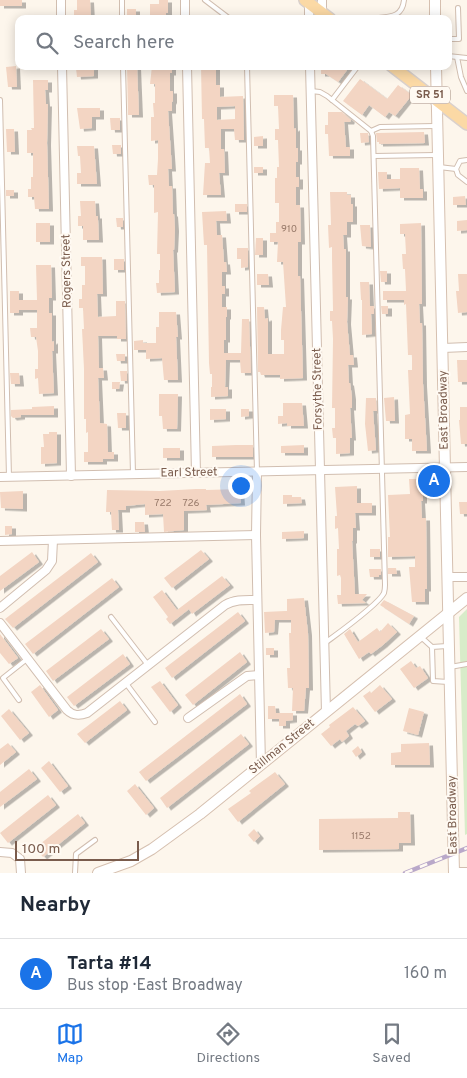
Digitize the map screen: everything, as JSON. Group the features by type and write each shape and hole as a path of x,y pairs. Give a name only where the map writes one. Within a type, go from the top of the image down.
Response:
{"main road":[{"path":"307,2 325,15"},
{"name":"SR 51","path":"397,70 467,124"}],"street":[{"path":"61,0 61,15"},
{"path":"185,0 185,15"},
{"path":"322,0 326,15"},
{"path":"435,0 435,15"},
{"path":"307,2 309,15"},
{"name":"Rogers Street","path":"62,70 71,476"},
{"path":"186,70 196,473"},
{"name":"Forsythe Street","path":"310,70 326,712"},
{"name":"East Broadway","path":"436,70 454,873"},
{"path":"443,348 467,347"},
{"name":"Earl Street","path":"0,477 467,467"},
{"path":"257,472 256,535 261,765"},
{"path":"0,541 256,535"},
{"path":"0,608 46,570 52,561 53,540"},
{"path":"448,577 467,577"},
{"name":"Stillman Street","path":"98,873 132,861 152,850 200,814 467,598"},
{"path":"0,623 62,704 75,715 87,713 230,602 257,600"},
{"path":"188,718 247,676 259,675"},
{"path":"0,852 12,853 20,860 21,873"},
{"path":"454,873 467,872"}],"lane":[{"path":"122,0 122,15"},
{"path":"205,0 225,15"},
{"path":"396,15 403,8 404,0"},
{"path":"452,39 459,38 458,8"},
{"path":"452,56 467,58"},
{"path":"457,57 461,76 467,91"},
{"path":"123,70 133,474"},
{"path":"247,70 257,472"},
{"path":"332,100 355,70"},
{"path":"311,91 320,92 332,100 372,130 373,136 385,590 379,599 345,629 324,643"},
{"path":"0,100 9,477"},
{"path":"372,130 380,127 438,126"},
{"path":"374,156 438,155"},
{"path":"467,160 460,161 456,169 458,175 467,182"},
{"path":"439,167 456,169"},
{"path":"111,617 148,665"},
{"path":"420,637 432,647 449,646"},
{"path":"432,647 433,681 450,682"},
{"path":"19,700 3,678 27,658"},
{"path":"450,667 467,664"},
{"path":"125,682 155,722"},
{"path":"75,873 76,854 95,840"}],"green space":[{"path":"467,609 467,834 465,835 459,617"}],"building":[{"path":"0,0 22,0 22,6 0,6"},
{"path":"77,0 90,0 91,15 74,15 74,10 77,10"},
{"path":"159,0 168,0 168,13 166,15 150,15 150,4 159,4"},
{"path":"127,9 136,9 136,15 127,15"},
{"path":"15,66 17,87 8,87 6,67"},
{"path":"76,70 94,70 94,76 77,77"},
{"path":"127,70 137,70 139,115 128,115"},
{"path":"152,70 172,70 172,73 170,73 170,91 173,91 173,101 172,111 168,111 172,169 168,169 169,186 172,186 175,229 173,250 175,292 157,293 156,283 159,283 160,270 160,254 157,254 158,212 154,213 154,185 149,185 148,175 157,175 158,140 151,141 151,117 154,117 155,84 150,84"},
{"path":"201,70 216,70 216,85 220,85 220,97 243,96 244,140 235,140 234,129 221,129 221,149 224,149 225,173 219,173 221,195 203,195 205,163 210,163 209,148 205,148 204,119 202,119","holes":["235,106 235,119 217,120 217,107"]},
{"path":"321,70 347,70 338,82 326,74 321,74"},
{"path":"360,79 387,99 398,85 412,95 395,116 389,112 385,117 369,105 362,115 343,101"},
{"path":"33,80 48,80 48,90 45,90 46,104 48,104 49,209 35,209 34,197 28,197 28,189 31,189 31,177 33,177 33,153 27,153 27,130 34,128"},
{"path":"274,95 293,95 294,129 296,128 296,148 298,148 296,177 299,177 299,187 296,187 296,205 300,205 301,242 298,242 298,276 300,276 303,378 280,379 280,375 261,375 258,372 257,307 264,307 265,319 268,318 268,354 284,354 284,340 281,340 283,307 286,307 283,262 277,262 278,242 270,242 270,233 276,233 276,222 279,222 279,203 275,203 275,178 277,178 277,167 279,167 278,140 275,140 275,129 279,129 278,106 274,106"},
{"path":"77,108 100,108 100,117 92,117 92,128 80,129"},
{"path":"328,112 342,112 351,120 350,122 344,122 346,147 350,147 350,156 329,156 328,134 325,134 325,125 328,125"},
{"path":"110,118 120,118 120,130 111,130"},
{"path":"6,129 14,129 15,152 7,152"},
{"path":"424,132 425,143 379,144 377,142 376,133"},
{"path":"360,133 368,133 369,142 361,143"},
{"path":"263,136 263,146 254,146 254,137"},
{"path":"112,145 121,145 121,154 113,154"},
{"path":"77,146 94,146 97,184 77,184 77,173 81,173 80,156 78,156"},
{"path":"254,167 263,167 263,173 254,173"},
{"path":"400,168 419,168 420,189 423,189 423,198 400,198 400,188 379,189 378,172 387,172 387,179 400,179"},
{"path":"6,190 14,190 14,196 6,196"},
{"path":"330,192 347,192 347,195 351,195 351,204 353,204 353,222 347,222 347,235 343,235 344,249 346,249 347,322 350,355 353,355 354,365 348,365 352,397 352,408 350,408 352,438 350,438 350,453 336,454 336,438 333,438 332,428 335,428 335,408 332,408 333,339 330,311 333,311 332,247 329,248 328,225 331,225"},
{"path":"465,196 466,205 453,205 453,197"},
{"path":"80,201 95,201 99,240 83,240 83,226 78,226 78,216 81,216"},
{"path":"235,204 247,204 247,212 235,212"},
{"path":"226,211 227,221 216,221 217,235 222,235 224,262 226,262 227,272 222,272 222,286 225,286 225,294 222,294 222,307 227,307 224,353 241,353 242,319 249,319 251,373 241,373 240,360 226,360 225,387 228,387 228,396 211,397 212,374 210,374 209,363 207,245 204,245 202,212"},
{"path":"116,218 123,218 123,227 117,227"},
{"path":"467,220 467,230 457,231 457,221"},
{"path":"36,223 50,223 50,242 36,242"},
{"path":"421,223 422,304 419,304 420,323 422,323 427,451 412,451 412,439 405,439 405,415 410,414 408,370 412,370 412,355 408,355 406,304 404,305 404,300 383,300 383,291 406,291 402,254 406,254 405,234 400,234 400,224"},
{"path":"360,225 370,225 371,247 362,246"},
{"path":"256,238 263,238 263,255 255,255"},
{"path":"237,248 248,248 248,267 241,268 241,259 237,259"},
{"path":"81,257 102,257 103,294 97,294 98,317 116,316 116,301 125,301 126,339 117,339 117,336 98,336 99,368 103,368 104,378 98,378 100,423 107,424 108,452 114,452 114,459 103,459 103,462 84,462 84,452 88,452 88,432 86,433 86,419 84,419 83,308 79,308 79,299 82,299 82,285 85,285 85,266 81,266"},
{"path":"114,259 124,259 124,270 114,270"},
{"path":"36,265 51,265 52,298 49,298 49,313 52,313 52,342 54,341 54,351 52,351 54,393 39,394 38,378 35,379 35,369 38,369 38,351 36,337 31,337 30,328 37,328 37,310 19,310 19,313 10,313 10,291 19,291 19,300 37,300"},
{"path":"380,271 387,271 387,282 381,282"},
{"path":"257,274 268,274 269,285 257,285"},
{"path":"458,274 467,274 467,312 458,313 456,291 459,291"},
{"path":"360,282 369,282 370,306 374,306 374,314 371,314 372,334 362,335"},
{"path":"381,306 388,306 388,314 382,314"},
{"path":"159,312 176,312 178,380 164,380 162,358 146,359 146,350 134,350 134,341 143,340 143,343 156,343 156,327 159,327"},
{"path":"116,354 125,354 125,361 117,361"},
{"path":"457,360 467,360 467,382 458,382"},
{"path":"120,371 127,371 127,381 121,381"},
{"path":"10,373 19,373 20,384 11,384"},
{"path":"112,382 120,382 119,389 112,389"},
{"path":"159,394 178,394 177,429 163,429 162,416 159,416"},
{"path":"394,397 395,421 386,421 384,398"},
{"path":"366,398 376,398 377,411 373,411 376,450 368,451 365,424"},
{"path":"283,403 302,403 304,426 287,426 287,423 278,424 278,416 283,416"},
{"path":"54,406 54,415 21,415 21,417 13,418 11,416 11,410"},
{"path":"460,407 467,407 467,444 461,444"},
{"path":"210,409 226,409 226,419 210,420"},
{"path":"241,409 249,409 249,416 241,417"},
{"path":"117,413 126,413 126,428 118,428"},
{"path":"49,432 57,432 57,463 41,464 41,447 44,447 43,434 49,434"},
{"path":"253,445 253,457 212,457 212,446"},
{"path":"304,445 304,453 281,453 281,446"},
{"path":"163,448 180,448 180,458 163,458"},
{"path":"409,479 432,479 432,488 423,488 423,501 421,501 422,518 426,518 427,589 425,589 425,602 412,602 409,567 415,567 415,556 388,557 388,537 390,537 388,495 410,494"},
{"path":"357,486 357,503 372,503 372,513 355,513 356,528 353,528 352,541 355,594 367,594 362,600 366,603 338,604 337,595 341,595 341,578 340,575 337,576 337,549 339,549 338,528 335,529 335,516 337,516 335,487"},
{"path":"240,489 241,503 206,505 207,510 184,511 184,530 164,532 163,514 145,515 145,504 126,506 126,510 118,510 119,530 112,530 111,512 106,512 107,490 160,491"},
{"path":"23,491 23,509 1,508 0,492"},
{"path":"283,495 301,497 302,503 283,504"},
{"path":"459,502 467,502 467,514 460,514"},
{"path":"135,522 144,522 145,532 135,532"},
{"path":"5,526 12,526 12,534 5,535"},
{"path":"304,531 304,538 282,539 282,532"},
{"path":"370,549 380,549 380,557 370,557"},
{"path":"201,550 209,559 172,588 164,578"},
{"path":"32,552 39,562 0,591 0,576"},
{"path":"91,553 98,562 13,628 5,619"},
{"path":"388,568 396,568 397,574 388,574"},
{"path":"369,569 381,569 381,575 379,577 370,577"},
{"path":"222,576 230,585 192,614 189,609 170,624 166,619 168,617 153,597 162,590 177,610"},
{"path":"112,578 119,587 33,654 25,644"},
{"path":"304,598 308,633 309,688 306,688 304,711 292,711 293,688 288,688 287,668 290,668 289,633 291,633 291,620 275,620 274,632 265,633 264,612 287,611 287,599"},
{"path":"384,600 414,616 409,624 380,605"},
{"path":"238,612 245,621 172,678 165,668"},
{"path":"388,623 397,632 371,654 369,652 359,659 344,634 350,629 358,642 377,628 380,632"},
{"path":"101,629 109,639 53,681 46,671"},
{"path":"0,634 18,658 9,664 0,653"},
{"path":"266,648 274,648 274,655 266,655"},
{"path":"240,652 247,662 193,705 185,695"},
{"path":"123,654 130,664 74,706 67,697"},
{"path":"411,661 416,668 420,666 428,678 414,688 400,669"},
{"path":"160,681 178,705 170,712 151,687"},
{"path":"40,685 58,710 49,717 31,692"},
{"path":"380,685 392,699 375,712 363,696 370,691 371,693"},
{"path":"240,694 247,704 146,781 139,772"},
{"path":"120,701 127,710 85,743 77,734"},
{"path":"268,706 275,706 276,713 293,713 293,720 286,721 286,726 279,726 279,719 268,719"},
{"path":"353,707 365,721 358,726 355,724 346,731 349,736 342,742 340,739 331,746 321,734 330,727 329,725"},
{"path":"409,708 424,712 418,735 403,731"},
{"path":"9,709 29,733 20,740 1,716"},
{"path":"241,734 249,744 167,808 160,798"},
{"path":"8,743 16,752 0,765 0,749"},
{"path":"429,743 430,765 391,765 391,753 401,752 401,744"},
{"path":"358,746 362,752 356,757 352,751"},
{"path":"49,761 68,786 60,792 41,768"},
{"path":"29,769 37,779 0,807 0,792"},
{"path":"275,772 285,784 238,822 228,809 251,793 249,791"},
{"path":"135,784 154,808 146,815 127,791"},
{"path":"48,795 56,805 8,843 0,833"},
{"path":"398,812 410,812 411,843 399,843 399,849 319,850 319,819 398,818"},
{"path":"78,814 85,823 43,857 35,848"},
{"path":"254,829 260,836 254,842 248,835"}],"railway":[{"path":"405,873 467,848"}],"place":[{"name":"Tarta #14","path":"434,481"}]}
